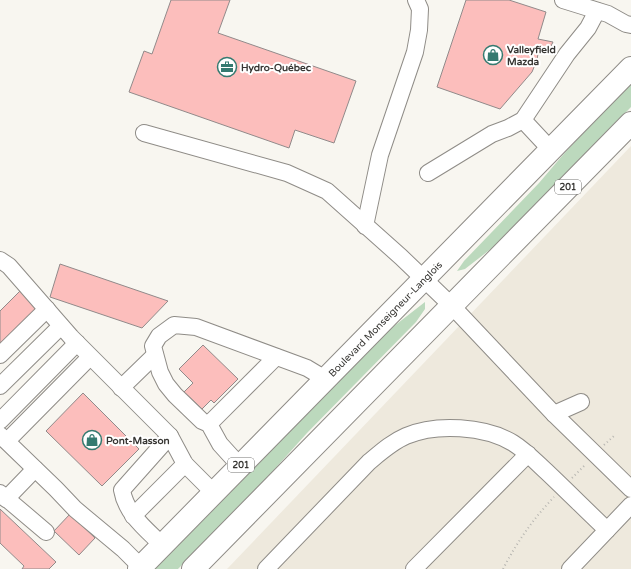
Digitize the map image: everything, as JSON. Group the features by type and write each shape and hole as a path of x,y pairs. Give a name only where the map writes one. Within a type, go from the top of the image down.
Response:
{"highway":[{"name":"Boulevard Monseigneur-Langlois","path":"140,568 631,68"},
{"name":"201","path":"193,569 629,129"}],"lane":[{"path":"365,226 380,155 415,52 419,30 420,9 416,0"},
{"path":"563,0 608,14 626,24 631,25"},
{"path":"428,173 492,134 523,120 556,73 567,54 588,28 598,11"},
{"path":"523,120 551,150"},
{"path":"144,133 287,173 327,191 452,306 554,414 631,489"},
{"path":"3,267 47,309 90,357 170,436 185,464 214,493"},
{"path":"0,355 47,309"},
{"path":"240,466 220,444 209,424 202,421 175,395 166,384 160,372 153,346 158,336 174,325 196,327 312,371 324,380"},
{"path":"0,386 61,326"},
{"path":"0,421 77,343"},
{"path":"121,388 155,355"},
{"path":"90,357 4,438 75,509 118,544 140,568"},
{"path":"209,424 276,357"},
{"path":"554,414 581,402"},
{"path":"266,569 369,462 394,442 407,435 440,428 470,429 486,432 499,436 513,443 528,454 607,530"},
{"path":"162,545 133,516 123,497 122,490 170,436"},
{"path":"414,569 528,454"},
{"path":"133,516 185,464"},
{"path":"35,469 3,496 46,532"},
{"path":"570,569 631,505"}],"shaded area":[{"path":"631,146 631,569 227,569"}],"green space":[{"path":"631,83 631,107 501,241 465,269 457,271 464,261 539,183 593,122"},
{"path":"425,302 425,309 416,322 307,433 263,482 178,569 154,569 389,330"}],"building":[{"name":"Hydro-Québec","path":"171,0 230,0 218,33 356,81 334,143 295,130 289,148 129,92 144,51 152,54"},
{"name":"Valleyfield Mazda","path":"466,0 509,0 546,12 538,39 553,42 549,50 539,47 537,60 532,72 500,109 437,87"},
{"path":"60,264 168,301 142,328 50,297"},
{"path":"22,289 40,307 0,347 0,311"},
{"path":"203,345 238,379 214,403 211,400 202,409 184,392 193,383 179,369"},
{"name":"Pont-Masson","path":"83,393 139,449 102,486 46,431"},
{"path":"0,509 56,562 49,569 22,569 24,566 0,543"},
{"path":"70,514 95,538 79,555 54,531"}],"place":[{"name":"Valleyfield Mazda","path":"493,55"},
{"name":"Hydro-Québec","path":"227,67"},
{"name":"Pont-Masson","path":"92,440"}]}
